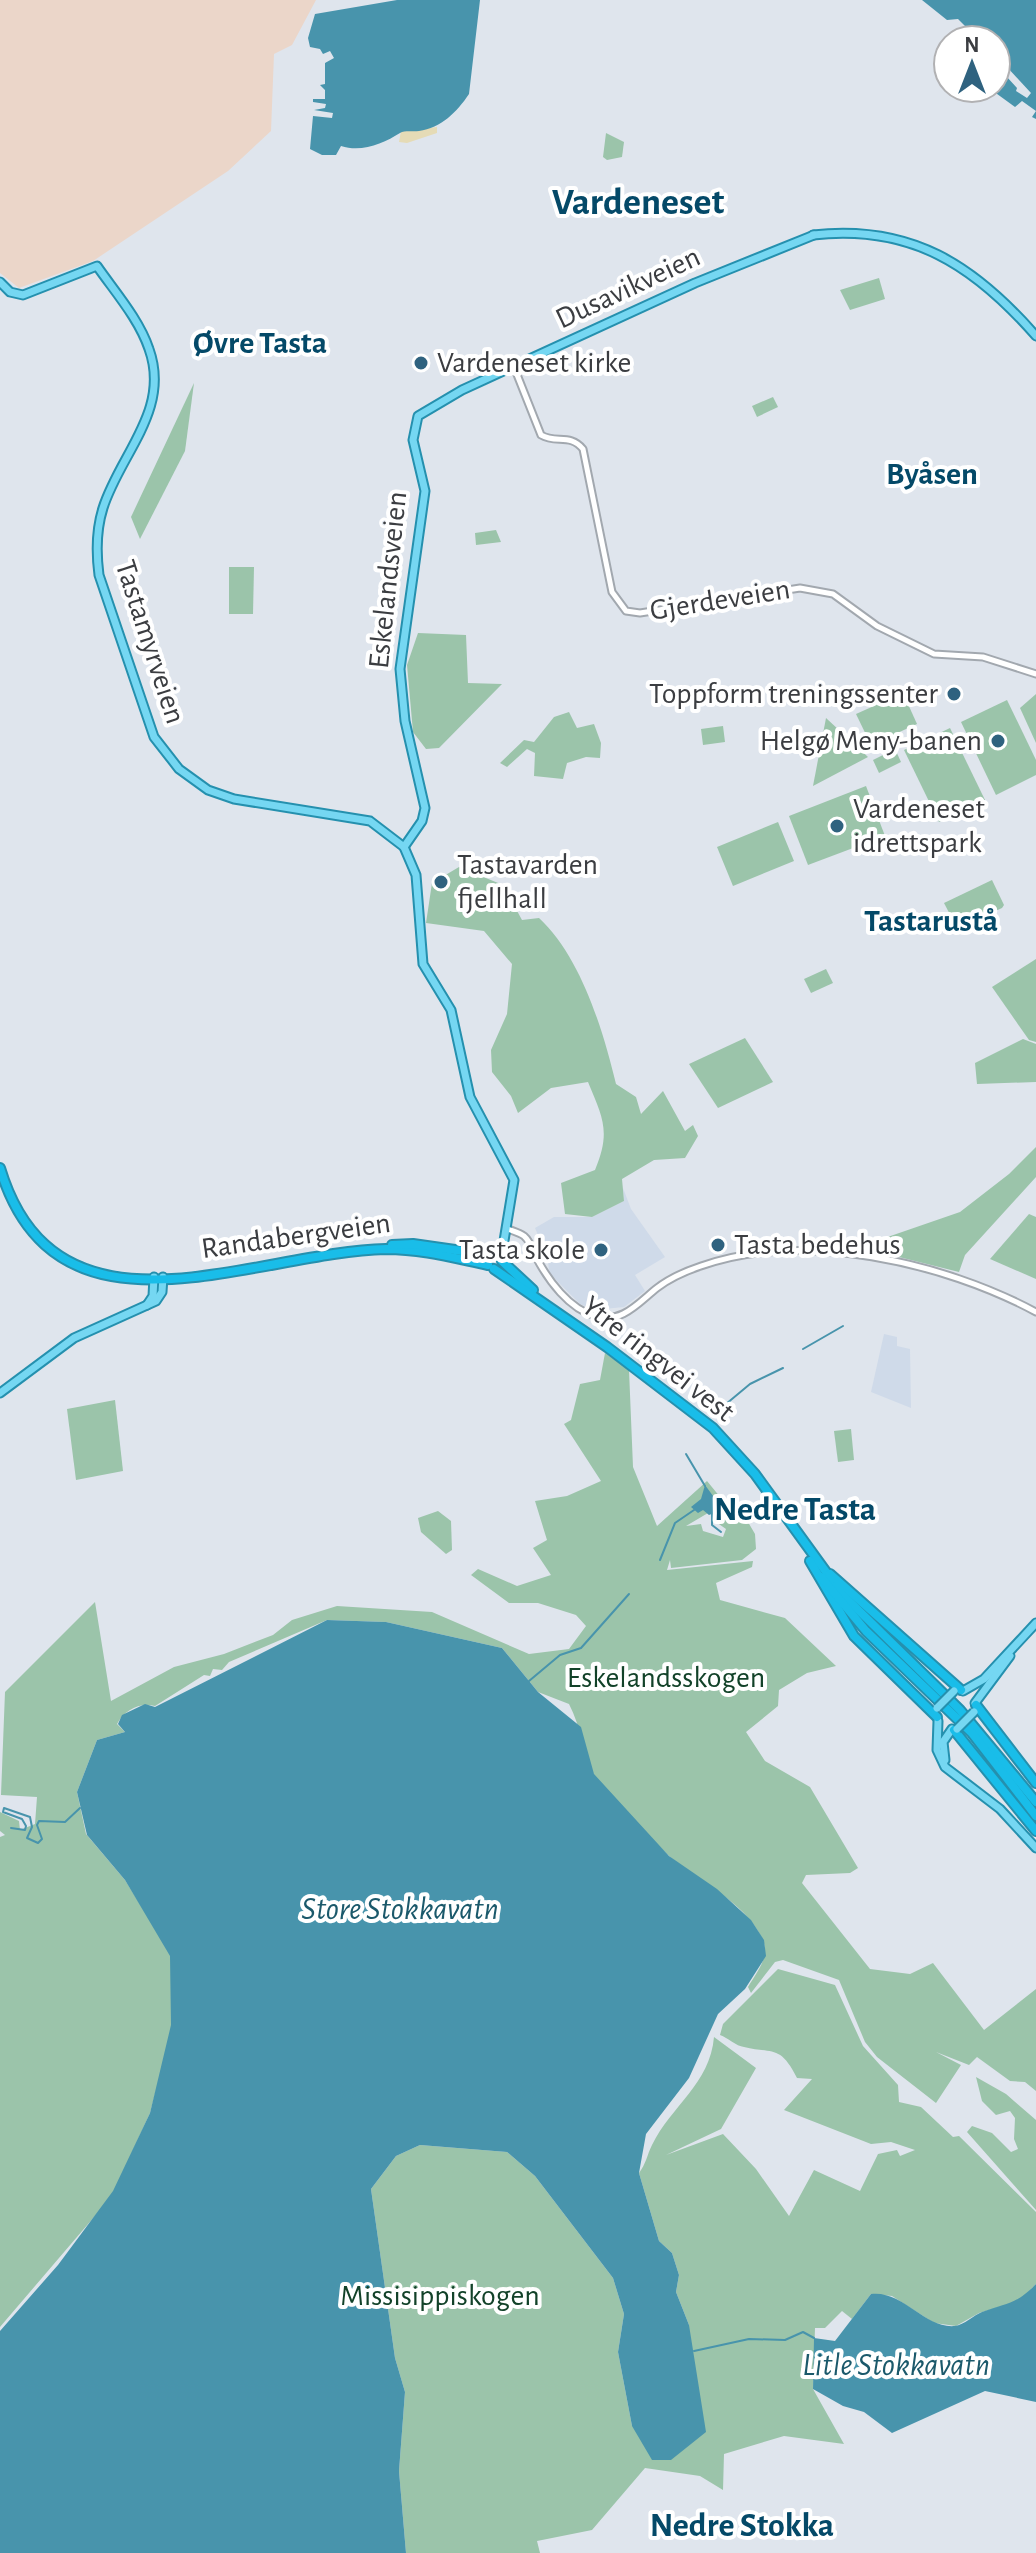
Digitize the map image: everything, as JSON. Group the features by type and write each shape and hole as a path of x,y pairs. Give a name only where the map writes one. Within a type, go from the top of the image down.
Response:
{"highway":[{"name":"Randabergveien","path":"0,1168 17,1213 34,1235 80,1267 107,1275 159,1279 386,1249 495,1261"},
{"name":"Ytre ringvei vest","path":"495,1261 688,1408 747,1467"},
{"path":"747,1467 854,1607 978,1729 1036,1802"},
{"path":"747,1467 810,1561 854,1636 937,1715"},
{"path":"806,1548 959,1691"},
{"path":"810,1561 866,1631 963,1724 1036,1816"},
{"path":"975,1707 1036,1783"},
{"path":"954,1729 1036,1831"}],"main road":[{"name":"Dusavikveien","path":"414,428 418,416 428,408 741,262 814,235 876,234 914,244 950,259 990,286 1036,336"},
{"name":"Tastamyrveien","path":"0,282 14,294 23,295 97,266 143,334 154,365 151,410 104,505 96,552 103,588 154,737 179,769 208,790 234,799 351,815 370,821 401,844"},
{"name":"Eskelandsveien","path":"401,844 417,830 425,808 405,721 400,669 425,491 413,440 414,428"},
{"path":"401,844 416,875 423,964 451,1010 470,1097 514,1180 508,1229 495,1261"},
{"path":"0,1393 74,1338 147,1305 159,1279"},
{"path":"1036,1626 984,1679 959,1691 937,1715 939,1755 951,1773 993,1803 1036,1848"},
{"path":"951,1773 943,1746 1036,1626"},
{"path":"959,1691 975,1707"},
{"path":"937,1715 954,1729"}],"street":[{"name":"Gjerdeveien","path":"514,367 541,435 549,439 571,439 583,449 612,592 626,611 640,613 811,588 833,594 877,626 934,654 983,657 1036,674"},
{"path":"508,1229 526,1237 549,1280 576,1307 607,1318 622,1316 660,1286 704,1264 739,1257 789,1253 867,1255 927,1267 968,1280 1036,1312"}],"shaded area":[{"path":"0,0 316,0 292,45 274,54 271,131 228,171 93,261 19,288 0,273"},
{"name":"Tasta skole","path":"623,1188 631,1209 665,1257 635,1275 645,1291 624,1307 594,1310 580,1304 549,1273 548,1258 535,1228 554,1217 592,1217 624,1201"},
{"path":"884,1334 897,1337 897,1346 910,1349 911,1408 871,1392"}],"green space":[{"path":"606,133 624,142 622,157 607,160 603,157"},
{"path":"879,278 885,299 850,310 840,290"},
{"path":"194,383 185,451 140,539 131,517"},
{"path":"773,397 778,407 757,417 752,406"},
{"path":"496,530 501,542 476,545 475,533"},
{"path":"229,567 254,567 253,614 229,614"},
{"path":"418,633 466,635 468,683 502,684 439,748 426,749 413,732 407,665"},
{"path":"903,693 917,724 871,745 856,714"},
{"path":"1036,694 1036,743 1020,708"},
{"name":"Helgø Meny-banen","path":"1007,700 1036,760 1036,775 996,795 961,722"},
{"path":"569,712 577,728 594,724 601,743 600,758 586,757 567,763 563,779 534,776 535,753 527,749 507,767 500,763 524,740 534,742 554,717"},
{"path":"826,718 868,757 813,786"},
{"path":"723,726 725,742 703,745 701,729"},
{"path":"950,728 985,800 939,822 904,750"},
{"path":"895,749 901,762 879,773 873,760"},
{"name":"Vardeneset idrettspark","path":"866,786 885,836 808,865 789,816"},
{"path":"778,822 794,861 733,886 717,847"},
{"path":"459,867 503,885 522,920 539,918 554,934 588,995 616,1084 636,1097 641,1114 663,1091 685,1131 693,1125 698,1136 685,1158 654,1160 622,1179 624,1201 592,1217 565,1214 561,1183 595,1170 600,1157 603,1125 588,1082 551,1088 518,1113 511,1096 492,1072 491,1050 507,1014 512,964 484,931 426,923 432,883"},
{"path":"992,880 1004,905 1002,908 956,926 944,903"},
{"path":"1036,959 1036,1042 1029,1040 992,987"},
{"path":"826,969 833,983 811,993 804,979"},
{"path":"745,1038 773,1082 718,1108 689,1064"},
{"path":"1023,1039 1036,1044 1036,1082 977,1084 975,1063"},
{"path":"1036,1147 1036,1177 965,1255 959,1272 879,1252 876,1241 960,1212 1009,1174"},
{"path":"1029,1214 1036,1217 1036,1279 990,1259"},
{"name":"Eskelandsskogen","path":"605,1353 629,1370 633,1467 657,1526 707,1481 725,1503 686,1526 701,1524 703,1531 723,1537 726,1529 716,1522 724,1513 741,1510 755,1534 756,1549 742,1560 671,1568 670,1560 667,1570 753,1561 752,1567 716,1583 720,1600 785,1618 836,1666 807,1673 779,1690 778,1706 746,1732 765,1761 810,1787 858,1868 850,1873 806,1875 802,1883 870,1969 910,1974 933,1963 984,2030 1036,1989 1036,2091 1025,2082 1010,2081 977,2057 969,2065 936,2052 961,2065 936,2103 877,2057 865,2042 839,1980 783,1960 775,1962 751,1993 748,1987 762,1964 765,1951 762,1938 743,1912 667,1854 606,1790 593,1773 569,1704 538,1692 502,1648 386,1622 327,1620 229,1662 222,1670 213,1669 210,1676 204,1675 155,1706 133,1708 117,1724 125,1732 97,1740 77,1792 86,1834 125,1880 172,1956 173,2026 150,2113 112,2196 0,2327 0,1837 5,1835 0,1831 0,1812 19,1821 20,1830 35,1824 37,1797 1,1795 5,1692 95,1602 111,1701 174,1667 224,1654 273,1635 292,1620 337,1606 432,1612 529,1654 569,1649 586,1626 576,1615 538,1603 509,1603 471,1575 478,1569 517,1586 551,1575 533,1548 547,1540 535,1501 567,1496 601,1481 564,1424 571,1420 580,1384 600,1380"},
{"path":"115,1400 123,1471 76,1480 67,1409"},
{"path":"851,1429 854,1460 838,1462 834,1431"},
{"path":"438,1511 451,1521 452,1550 446,1554 421,1532 418,1518"},
{"name":"Missisippiskogen","path":"778,1969 835,1985 863,2046 898,2085 899,2102 921,2107 953,2137 959,2136 1036,2212 1036,2284 1020,2301 979,2313 956,2326 934,2323 892,2296 871,2294 852,2319 842,2311 825,2328 815,2328 813,2389 844,2444 784,2436 724,2454 723,2490 700,2476 645,2468 592,2530 537,2541 540,2553 406,2553 399,2471 405,2392 395,2358 371,2189 396,2156 420,2145 507,2152 535,2176 613,2278 624,2314 618,2352 632,2426 689,2325 676,2292 679,2275 672,2253 659,2241 639,2173 660,2131 698,2082 711,2054 714,2037 756,2068 721,2129 666,2155 723,2134 756,2169 789,2216 814,2170 860,2191 878,2154 897,2150 900,2156 915,2150 891,2142 871,2144 784,2110 812,2079 797,2078 791,2067 775,2052 741,2046 720,2035 723,2024"},
{"path":"976,2077 1006,2094 1036,2120 1036,2210 967,2132 972,2126 992,2133 1011,2152 1018,2149 1014,2139 1015,2118 1010,2111 996,2115 982,2101"}],"sand":[{"path":"437,127 437,133 407,143 399,142 401,131"}],"water":[{"path":"397,0 480,0 469,94 448,118 427,129 402,132 365,148 341,146 336,155 322,155 310,149 313,116 332,118 333,113 314,110 325,108 326,104 313,102 313,99 325,99 325,90 320,85 325,84 325,63 334,58 330,51 323,54 320,49 310,47 308,38 315,14"},
{"path":"922,0 1036,0 1036,111 1022,101 1015,107 1011,104 1012,83 1016,91 1027,98 1031,93 1012,72 1012,24 963,24 958,19 947,20"},
{"path":"705,1485 716,1500 714,1513 709,1515 703,1510 698,1513 691,1507 701,1499"},
{"name":"Store Stokkavatn","path":"327,1620 386,1622 502,1648 538,1692 581,1727 594,1774 669,1856 717,1889 751,1920 764,1940 766,1956 745,1989 718,2014 689,2078 646,2134 639,2173 659,2241 672,2253 679,2275 676,2292 689,2325 706,2432 671,2460 652,2460 632,2426 618,2352 624,2314 613,2278 535,2176 507,2152 420,2145 396,2156 371,2189 395,2358 405,2392 399,2471 406,2553 0,2553 0,2331 58,2265 113,2191 150,2113 171,2025 170,1956 125,1880 87,1835 77,1792 97,1740 125,1732 118,1724 122,1715 145,1704 155,1707"},
{"name":"Litle Stokkavatn","path":"1036,2284 1036,2402 985,2391 892,2433 864,2412 843,2406 813,2389 814,2338 835,2341 871,2294 883,2294 934,2322 955,2326 1017,2299"}],"waterway":[{"path":"803,1349 843,1326"},
{"path":"726,1404 750,1384 783,1368"},
{"path":"686,1454 705,1486"},
{"path":"660,1560 675,1523 694,1510"},
{"path":"712,1513 712,1525 721,1532"},
{"path":"529,1681 560,1655 581,1648 629,1594"},
{"path":"11,1828 25,1830 26,1826 22,1819 3,1812 4,1808 30,1817 32,1827 27,1838 38,1843 42,1839 37,1825 39,1821 65,1822 80,1808"},
{"path":"694,2351 749,2339 785,2340 803,2332 814,2338"}],"place":[{"name":"Vardeneset kirke","path":"421,363"},
{"name":"Toppform treningssenter","path":"954,694"},
{"name":"Helgø Meny-banen","path":"998,741"},
{"name":"Vardeneset idrettspark","path":"837,826"},
{"name":"Tastavarden fjellhall","path":"441,882"},
{"name":"Tasta bedehus","path":"718,1245"},
{"name":"Tasta skole","path":"601,1250"}],"district":[{"name":"Vardeneset","path":"638,203"},
{"name":"Øvre Tasta","path":"260,343"},
{"name":"Byåsen","path":"932,474"},
{"name":"Tastarustå","path":"931,921"},
{"name":"Nedre Tasta","path":"795,1510"},
{"name":"Nedre Stokka","path":"742,2526"}]}
